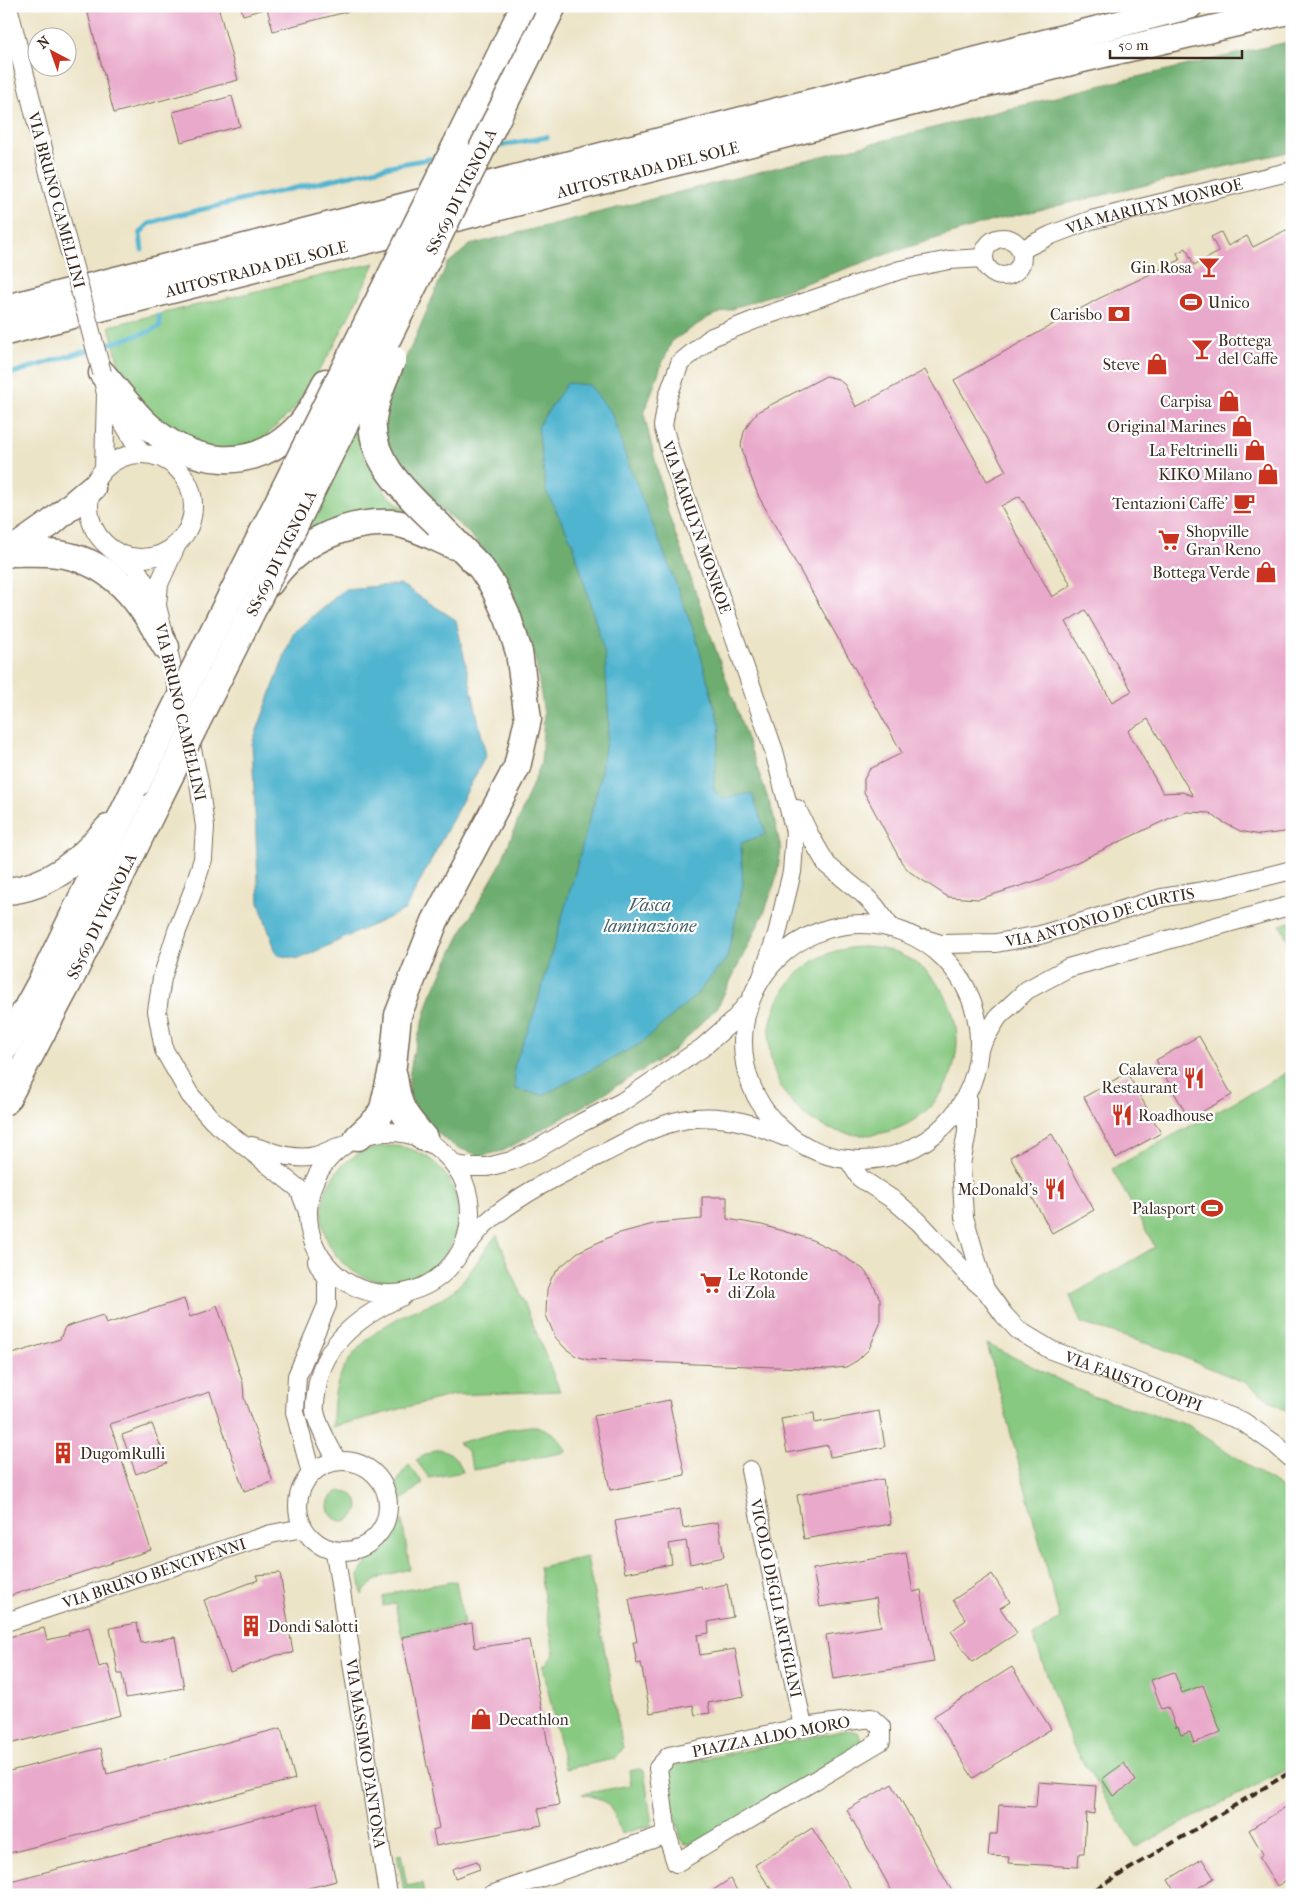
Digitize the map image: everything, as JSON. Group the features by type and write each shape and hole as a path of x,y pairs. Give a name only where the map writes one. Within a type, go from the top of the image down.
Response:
{"highway":[{"name":"SS569 DI VIGNOLA","path":"6,1046 41,982 132,794 524,6"},
{"name":"SS569 DI VIGNOLA","path":"6,1100 72,978 248,617 553,6"},
{"name":"AUTOSTRADA DEL SOLE","path":"6,308 1189,6"},
{"name":"AUTOSTRADA DEL SOLE","path":"6,332 1073,62 1292,10"},
{"path":"354,1139 377,1119 383,1109 393,1065 398,1015 435,921 517,767 528,719 519,652 508,618 493,586 481,568 414,501 382,462 376,444 373,414 386,374 432,278 490,131"},
{"path":"104,383 144,422 171,443 200,456 223,460 249,458 275,447 301,424 326,382 358,340"},
{"path":"7,554 51,523 98,478"},
{"path":"248,617 272,579 287,562 324,536 348,527 394,523 462,550"},
{"path":"7,554 41,552 71,556 94,564 114,577 135,599 152,622 166,647"},
{"path":"6,892 23,890 60,874 93,845 132,794"},
{"path":"393,1065 399,1105 404,1116 424,1138"}],"street":[{"name":"VIA BRUNO CAMELLINI","path":"8,6 54,193 104,383"},
{"name":"VIA MARILYN MONROE","path":"1020,250 1091,220 1292,171"},
{"path":"998,239 1010,239 1020,250 1020,265 1016,270 1005,275 999,275 989,269 984,258 988,246 998,239"},
{"name":"VIA MARILYN MONROE","path":"762,978 777,934 792,872 795,832 780,772 674,464 663,426 668,396 680,364 712,337 766,315 900,270 949,260 984,258"},
{"path":"104,383 142,453"},
{"path":"104,383 98,478 89,499 91,522 102,541 135,568 148,586 157,606"},
{"path":"98,478 121,457 142,453 155,455 168,460 179,469 187,480 192,493 194,507 191,521 186,534 177,544 165,552 152,557 138,558 124,555 111,549"},
{"path":"157,606 159,584 177,544"},
{"name":"VIA BRUNO CAMELLINI","path":"157,606 190,739 199,782 205,827 203,859 162,978 157,1011 164,1050 190,1095 213,1121 299,1189 308,1212"},
{"name":"VIA MARILYN MONROE","path":"780,772 809,834 827,865 863,894 900,930"},
{"name":"VIA ANTONIO DE CURTIS","path":"900,930 941,944 996,943 1040,935 1161,898 1220,888 1292,870"},
{"path":"979,1048 998,1017 1027,990 1068,968 1292,905"},
{"path":"337,1461 318,1421 315,1410 318,1380 324,1363 338,1341 359,1320 382,1305 432,1283 449,1268 485,1224 511,1204 576,1167 655,1128 675,1121 711,1118 743,1121 822,1153 848,1159 869,1160 889,1157 908,1150 921,1144 943,1127 956,1112 967,1094 976,1072 979,1048 978,1024 972,1001 962,979 941,955 929,945 900,930 862,924 833,927 806,938 789,949 781,955 762,978 745,1017 743,1038 748,1078 756,1097 767,1114 797,1142"},
{"path":"455,1165 487,1167 510,1161 539,1148 581,1123 622,1102 702,1048 734,1020 752,998"},
{"name":"VIA FAUSTO COPPI","path":"967,1094 966,1132 961,1165 964,1217 985,1289 993,1302 1018,1330 1051,1350 1242,1421 1275,1444 1292,1459"},
{"path":"311,1474 294,1412 298,1376 326,1304 327,1280 312,1252 308,1212 312,1190 318,1174 332,1156 354,1139 386,1132 424,1138 438,1148 455,1165 466,1184 471,1206 469,1229 462,1250"},
{"name":"VIA BRUNO CAMELLINI","path":"239,1142 275,1154 314,1156 354,1139"},
{"name":"VIA FAUSTO COPPI","path":"848,1159 860,1178 895,1201 919,1222 970,1276 985,1289"},
{"path":"311,1237 320,1256 329,1267 350,1285 370,1293 391,1295 412,1292"},
{"path":"337,1461 351,1461 365,1466 380,1480 388,1500 388,1514 383,1528 375,1539 363,1548 350,1552 335,1552 322,1548 311,1539 298,1517 299,1494 304,1483 311,1474 323,1465 337,1461"},
{"name":"VICOLO DEGLI ARTIGIANI","path":"750,1470 803,1727"},
{"name":"VIA BRUNO BENCIVENNI","path":"6,1622 271,1534 303,1528"},
{"name":"VIA MASSIMO D'ANTONA","path":"335,1552 388,1895"},
{"name":"PIAZZA ALDO MORO","path":"871,1718 881,1727 881,1741 676,1863 666,1834 658,1768 669,1756 803,1727 871,1718"},
{"path":"491,1895 666,1834"}],"green space":[{"path":"1292,41 1292,151 992,221 890,253 709,317 672,341 644,414 668,513 773,813 781,849 777,876 765,911 717,1008 671,1053 578,1109 503,1151 480,1156 456,1147 437,1133 421,1115 410,1098 409,1077 413,1054 431,995 460,935 500,865 541,763 544,714 536,663 514,602 494,562 465,529 430,501 388,448 383,419 394,381 413,343 447,264 470,245 1111,83"},
{"path":"375,263 333,348 294,409 262,440 221,451 191,448 126,392 109,326"},
{"path":"360,417 364,457 388,496 428,526 301,540"},
{"path":"1292,922 1292,948 1280,925"},
{"path":"863,947 899,954 915,963 929,975 941,989 950,1005 957,1041 950,1077 941,1093 929,1107 915,1119 899,1128 863,1135 827,1128 811,1119 797,1107 785,1093 776,1077 769,1041 776,1005 785,989 797,975 811,963 827,954"},
{"name":"Palasport","path":"1292,1070 1292,1416 1246,1383 1161,1348 1081,1323 1070,1296 1155,1247 1112,1169"},
{"path":"390,1146 416,1151 438,1166 453,1188 458,1214 453,1240 438,1262 416,1277 390,1282 364,1277 342,1262 327,1240 322,1214 327,1188 342,1166 364,1151"},
{"path":"497,1235 560,1391 453,1395 332,1427 337,1385 341,1373 355,1352 383,1327 449,1294 463,1281"},
{"path":"987,1344 1092,1396 1188,1425 1292,1495 1292,1767 1136,1847 1072,1744 1033,1636 1060,1619"},
{"path":"532,1426 544,1429 557,1437 566,1452 474,1470 467,1451 458,1443 514,1428"},
{"path":"440,1449 455,1458 463,1472 429,1478 416,1460"},
{"path":"409,1465 423,1483 393,1507 396,1484 401,1474"},
{"path":"343,1491 354,1495 358,1506 354,1517 343,1521 332,1517 328,1506 332,1495"},
{"path":"402,1520 410,1569 377,1580 362,1595 359,1576 362,1569 388,1540"},
{"path":"587,1557 623,1748 615,1759 565,1769 543,1667 554,1654 539,1567"},
{"path":"456,1581 464,1624 402,1637 395,1604 383,1606 383,1597 395,1592"},
{"path":"847,1730 858,1732 862,1742 854,1751 697,1843 685,1844 681,1839 667,1777 678,1764"},
{"path":"639,1769 644,1771 652,1825 621,1834 613,1812 605,1802 582,1794 631,1785 629,1771"},
{"path":"401,1854 407,1886 422,1883 424,1895 405,1895 397,1855"}],"water":[{"name":"Vasca laminazione","path":"567,383 589,385 611,412 629,466 696,637 720,727 713,789 723,799 752,793 766,834 741,843 743,885 727,958 695,996 640,1044 543,1095 515,1089 514,1066 534,1014 576,869 598,787 609,725 605,655 573,544 546,491 538,426"},
{"path":"400,584 456,620 486,755 405,910 299,959 277,955 259,903 252,744 293,633 345,589"}],"building":[{"path":"86,6 218,6 238,80 114,113"},
{"path":"240,6 365,7 273,31 267,8 243,15"},
{"path":"802,6 816,6 816,7 803,10"},
{"path":"232,96 240,126 181,142 173,112"},
{"path":"1292,227 1292,828 1284,832 1260,835 1240,831 1210,813 1187,812 1172,817 1039,880 979,899 948,897 910,872 902,863 864,792 864,779 870,769 902,753 759,497 747,467 741,445 744,432 750,421 759,411 826,376 838,379 845,385 856,407 925,370 987,481 1006,471 954,380 1098,299 1180,260 1177,253 1186,248 1194,265 1219,252 1211,237 1221,232 1228,246 1247,236 1253,247","holes":["1020,496 1071,585 1052,597 1001,506","1085,610 1132,691 1112,702 1066,622","1148,719 1193,796 1182,792 1163,793 1128,731"]},
{"name":"Calavera Restaurant","path":"1199,1036 1232,1095 1189,1119 1156,1060"},
{"name":"Roadhouse","path":"1127,1073 1161,1133 1116,1158 1084,1097"},
{"name":"McDonald's","path":"1052,1134 1094,1210 1052,1233 1010,1157"},
{"name":"Le Rotonde di Zola","path":"702,1197 727,1197 727,1219 762,1225 810,1239 835,1251 863,1269 870,1278 880,1299 880,1324 869,1349 858,1360 846,1367 828,1369 589,1360 576,1356 565,1348 555,1337 546,1315 547,1289 552,1277 559,1268 578,1252 616,1234 657,1223 702,1219"},
{"name":"DugomRulli","path":"184,1299 190,1317 210,1310 217,1305 243,1383 244,1398 273,1482 244,1491 210,1392 110,1424 151,1550 6,1597 6,1356 60,1339 65,1327 103,1315 106,1324"},
{"path":"669,1400 685,1475 610,1490 594,1416"},
{"path":"879,1411 885,1447 830,1457 828,1445 787,1453 781,1419 814,1413 815,1423"},
{"path":"152,1424 167,1463 136,1474 122,1435"},
{"path":"883,1479 891,1524 804,1539 797,1495"},
{"path":"680,1509 683,1528 718,1522 724,1557 690,1564 686,1541 669,1544 672,1564 625,1573 615,1521"},
{"path":"906,1553 913,1592 921,1590 934,1662 833,1679 826,1635 881,1626 876,1598 820,1607 813,1569"},
{"name":"Dondi Salotti","path":"280,1573 293,1653 277,1655 230,1672 204,1600 258,1580 256,1575"},
{"path":"992,1574 1010,1602 1000,1608 1017,1633 972,1662 951,1631 966,1620 953,1600"},
{"path":"727,1584 733,1617 708,1622 709,1633 697,1635 700,1655 735,1649 744,1696 708,1703 710,1713 695,1715 693,1705 650,1713 641,1663 637,1664 633,1642 637,1642 629,1599 701,1586 702,1589"},
{"path":"137,1623 141,1643 175,1637 184,1688 126,1698 122,1674 118,1674 110,1628"},
{"name":"Decathlon","path":"472,1623 475,1648 529,1640 559,1805 538,1809 542,1825 436,1846 433,1830 439,1828 402,1637"},
{"path":"89,1627 99,1667 108,1664 121,1715 6,1745 6,1643 10,1642 9,1637 44,1628 47,1640 69,1635 69,1633"},
{"path":"1012,1667 1051,1729 973,1778 934,1716"},
{"path":"1174,1672 1182,1693 1203,1685 1221,1732 1194,1743 1190,1732 1181,1735 1178,1727 1176,1728 1168,1707 1162,1709 1151,1680"},
{"path":"281,1728 295,1779 6,1854 6,1772 101,1748 107,1774"},
{"path":"1124,1763 1136,1781 1113,1796 1102,1779"},
{"path":"1038,1782 1096,1786 1094,1814 1086,1813 1084,1853 1079,1853 1078,1867 1008,1863 1009,1857 988,1856 990,1834 997,1834 999,1805 1036,1807"},
{"path":"892,1784 954,1895 894,1895 847,1810"},
{"path":"317,1803 336,1881 282,1895 6,1895 6,1882"},
{"path":"1292,1803 1292,1877 1277,1886 1259,1857 1263,1854 1249,1830"},
{"path":"812,1828 855,1895 775,1895 755,1865"},
{"path":"1202,1859 1214,1878 1187,1895 1177,1895 1168,1880"},
{"path":"477,1861 480,1869 455,1878 452,1869"},
{"path":"730,1879 740,1895 706,1895"}],"waterway":[{"path":"493,147 547,137"},
{"path":"142,250 140,234 148,224 165,218 395,165 440,157"},
{"path":"6,375 148,332 160,326 159,316"}],"railway":[{"path":"1086,1895 1292,1771"}],"place":[{"name":"Gin Rosa","path":"1209,267"},
{"name":"Unico","path":"1191,302"},
{"name":"Carisbo","path":"1119,314"},
{"name":"Bottega del Caffe","path":"1202,349"},
{"name":"Steve","path":"1157,364"},
{"name":"Carpisa","path":"1229,401"},
{"name":"Original Marines","path":"1242,426"},
{"name":"La Feltrinelli","path":"1255,450"},
{"name":"KIKO Milano","path":"1268,474"},
{"name":"Tentazioni Caffe'","path":"1244,503"},
{"name":"Shopville Gran Reno","path":"1169,540"},
{"name":"Bottega Verde","path":"1266,572"},
{"name":"Calavera Restaurant","path":"1194,1078"},
{"name":"Roadhouse","path":"1122,1115"},
{"name":"McDonald's","path":"1055,1189"},
{"name":"Palasport","path":"1212,1208"},
{"name":"Le Rotonde di Zola","path":"711,1283"},
{"name":"DugomRulli","path":"63,1453"},
{"name":"Dondi Salotti","path":"251,1626"},
{"name":"Decathlon","path":"481,1719"}]}
